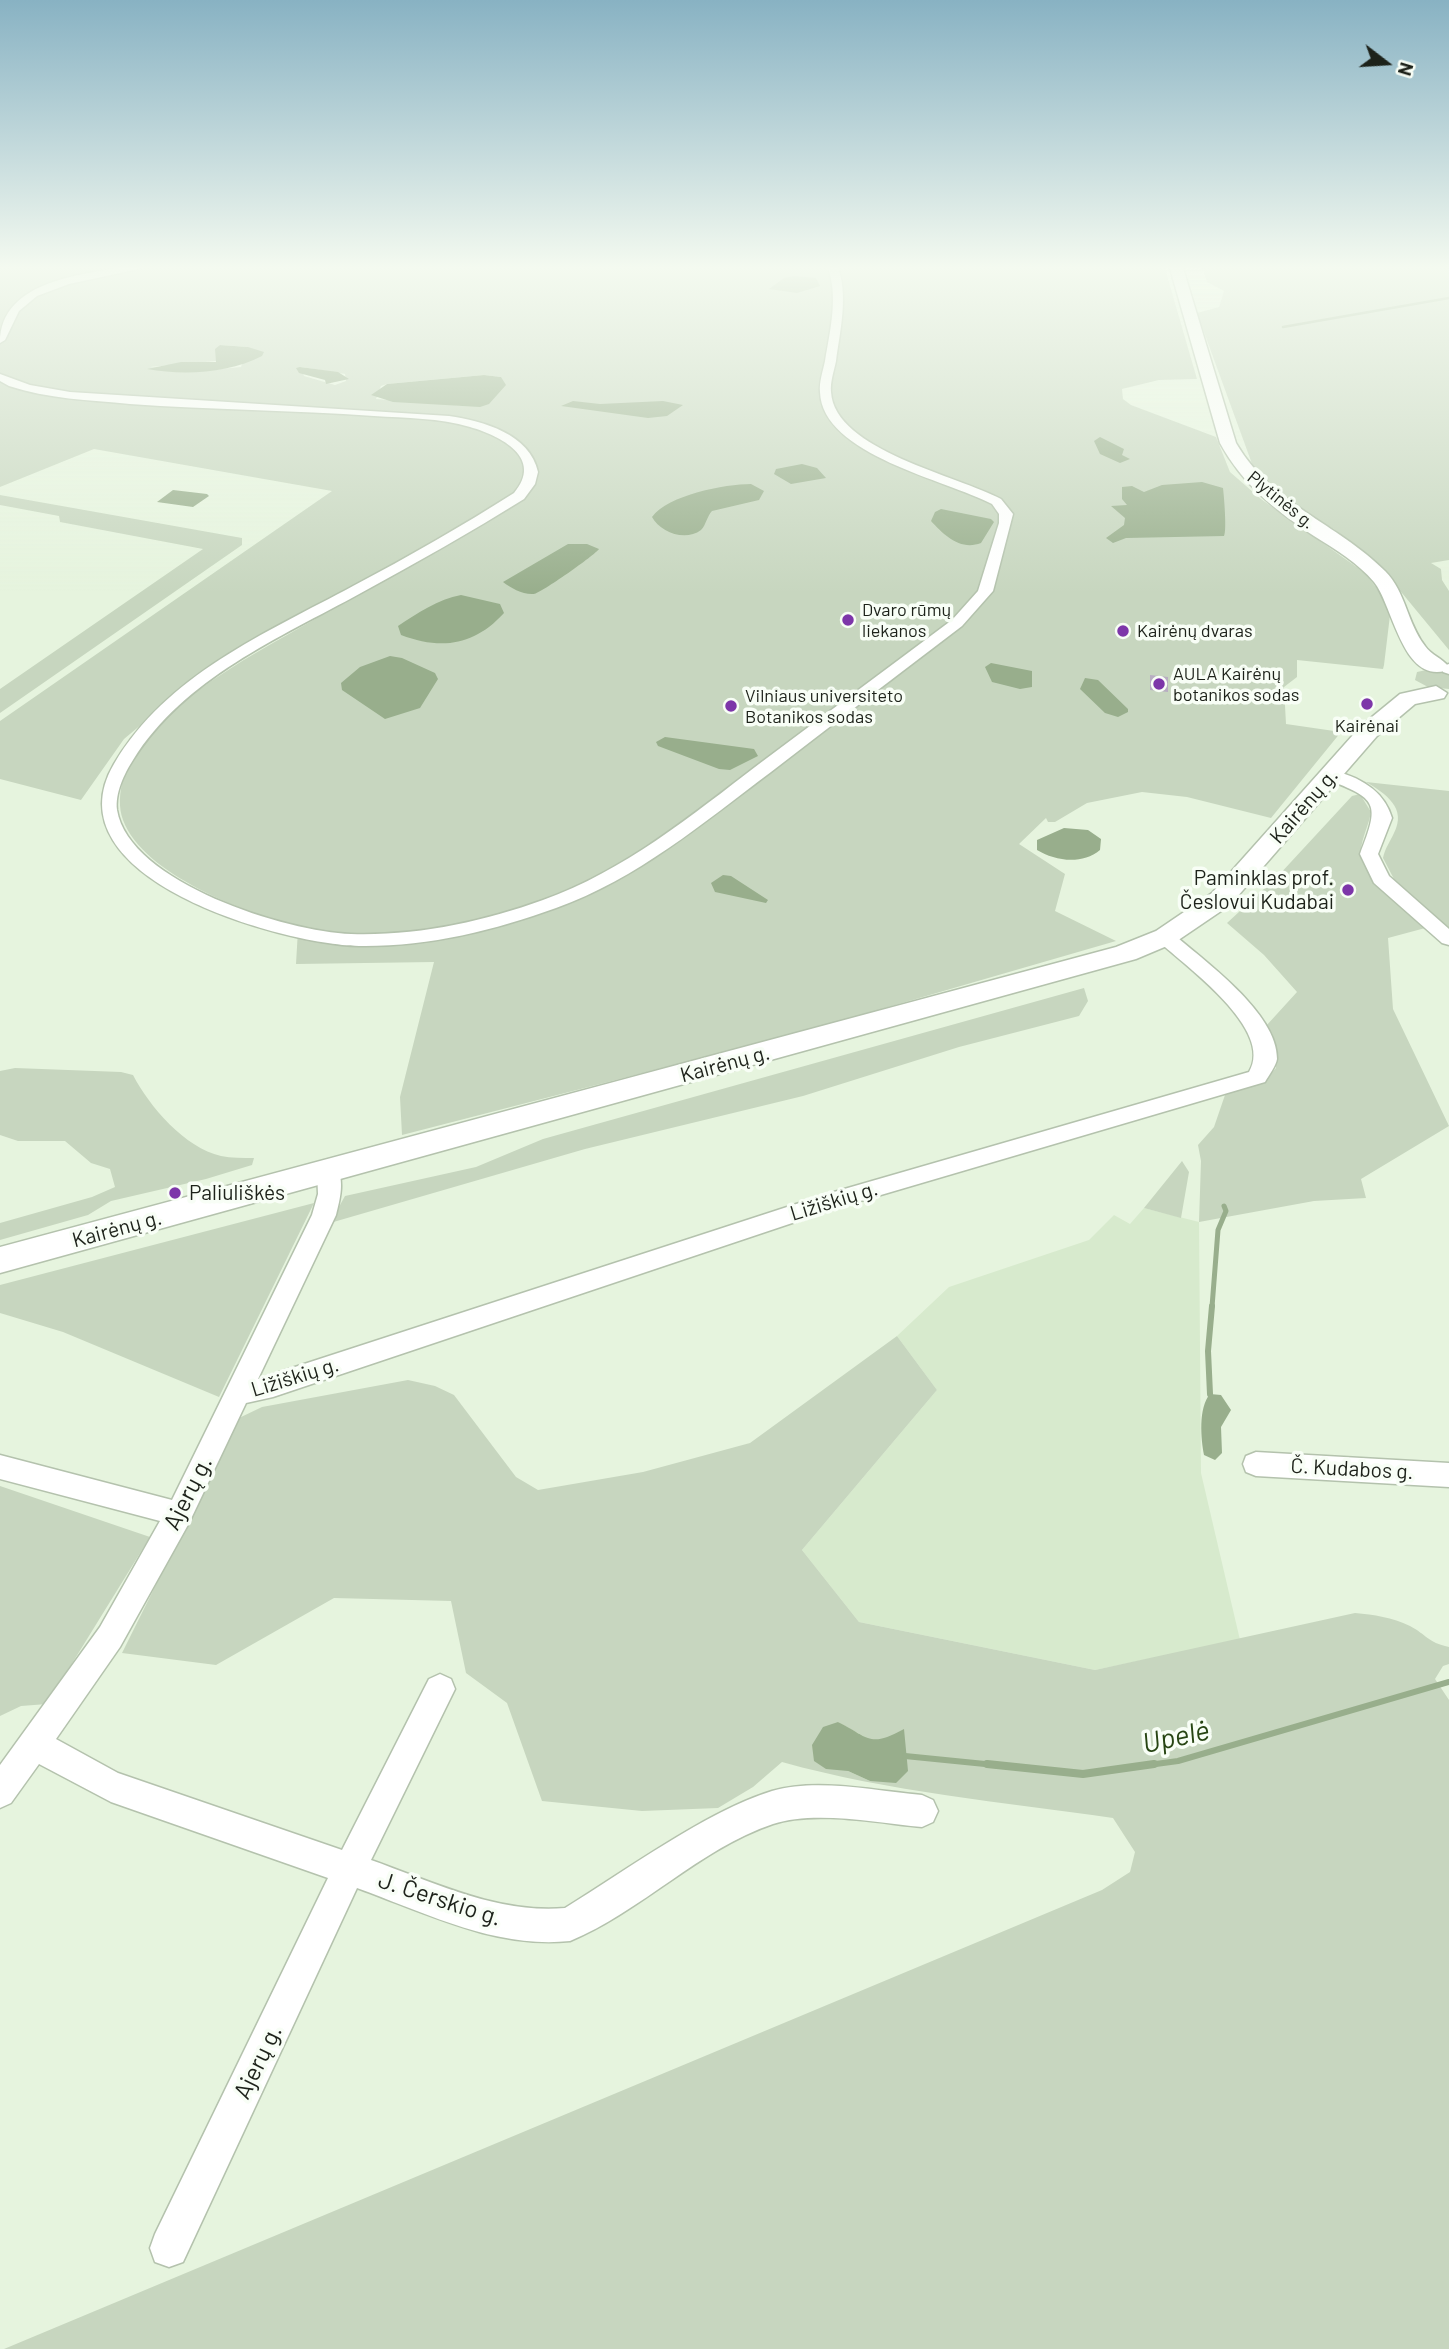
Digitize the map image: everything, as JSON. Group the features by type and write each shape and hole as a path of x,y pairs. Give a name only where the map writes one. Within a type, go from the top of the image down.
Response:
{"main road":[{"name":"Plytinės g.","path":"1208,375 1236,461 1271,498 1376,574 1395,596 1415,651 1422,659 1446,669"},
{"name":"Plytinės g.","path":"1404,674 1405,626"},
{"path":"1442,693 1417,688 1404,674 1419,666 1446,669"},
{"name":"Kairėnų g.","path":"1369,731 1375,712 1404,674"},
{"name":"Kairėnų g.","path":"0,1260 1087,965 1165,937 1221,899 1369,731 1408,699 1417,695 1442,693"}],"street":[{"path":"0,377 23,387 63,394 216,407 338,410 446,419 480,426 503,436 524,452 530,461 532,477 519,496 408,562 241,653 195,685 161,714 137,741 125,759 109,796 109,812 131,851 180,888 259,922 298,934 336,939 412,939 448,934 537,908 610,880 665,844 957,624 985,594 1004,526 1003,508 988,496 875,452 849,432 827,407 827,375"},
{"path":"1332,775 1357,786 1377,800 1383,818 1369,847 1369,855 1376,871 1449,939"},
{"name":"Ližiškių g.","path":"236,1394 273,1387 835,1200 1257,1077 1264,1072 1268,1055 1267,1043 1256,1021 1165,937"},
{"name":"Ajerų g.","path":"0,1793 110,1637 179,1514 324,1215 330,1194 328,1171"},
{"name":"Č. Kudabos g.","path":"1256,1464 1449,1475"},
{"path":"0,1467 179,1514"},
{"name":"Ajerų g.","path":"169,2248 350,1868 440,1689"},
{"name":"J. Čerskio g.","path":"35,1745 111,1786 498,1921 541,1927 570,1924 718,1833 774,1807 816,1802 922,1811"}],"shaded area":[{"name":"Vilniaus universiteto Botanikos sodas","path":"0,375 304,375 335,385 346,381 345,375 1196,375 1197,379 1159,380 1122,389 1123,399 1131,405 1216,437 1230,472 1261,499 1365,573 1391,607 1383,669 1297,660 1297,677 1284,687 1286,724 1341,732 1271,818 1187,797 1142,792 1087,803 1055,822 1048,822 1046,818 1019,844 1065,874 1055,911 1116,941 802,1032 402,1135 400,1097 434,962 296,964 298,930 199,889 152,858 134,840 123,820 121,789 131,758 143,741 200,689 265,647 498,513 197,678 124,739 81,800 0,779 0,721 332,491 94,449 0,487","holes":["484,375 501,377 468,406 376,399 381,386 387,384"]},
{"path":"305,375 342,375 349,379 326,384 325,380"},
{"path":"484,375 501,377 506,385 489,404 480,407 393,402 371,395 387,384"},
{"path":"1219,375 1449,375 1449,560 1431,563 1441,569 1442,580 1449,591 1449,650 1383,570 1334,529 1293,506 1255,472"},
{"path":"573,401 600,404 663,401 683,405 667,416 648,418 561,406"},
{"path":"1100,437 1124,449 1122,455 1130,459 1120,463 1100,454 1094,441"},
{"path":"802,464 817,468 826,478 791,484 774,474 776,469"},
{"path":"1202,482 1223,488 1224,536 1126,538 1113,543 1106,538 1124,525 1125,518 1111,506 1127,505 1122,499 1122,487 1132,486 1144,492 1162,485"},
{"path":"751,484 764,491 759,500 712,511 703,528 695,534 674,534 661,527 652,517 671,503 698,492"},
{"path":"173,490 209,496 193,507 157,502"},
{"path":"0,495 242,538 242,545 0,713 0,689 203,549 60,522 59,516 0,505"},
{"path":"941,509 991,519 994,522 981,543 966,545 947,536 931,521 935,512"},
{"path":"568,544 587,544 599,549 534,594 513,589 503,582"},
{"path":"461,595 500,604 504,613 481,632 456,642 430,643 401,635 398,626 436,603"},
{"path":"390,656 402,658 435,673 438,679 420,708 385,719 342,690 341,683 360,667"},
{"path":"991,663 1032,671 1032,687 1020,689 992,682 985,667"},
{"path":"1431,669 1449,674 1449,689 1428,687 1415,680 1417,672"},
{"path":"1085,678 1098,680 1128,712 1118,717 1105,713 1080,689"},
{"path":"665,737 754,749 758,756 730,770 719,769 658,746 656,742"},
{"path":"1366,782 1449,791 1449,932 1395,881 1383,858 1397,824 1396,809 1387,797"},
{"path":"1360,794 1371,812 1361,850 1363,860 1377,881 1429,927 1388,938 1393,1009 1449,1126 1361,1179 1366,1198 1314,1201 1199,1222 1201,1161 1198,1145 1214,1127 1225,1095 1266,1079 1276,1068 1266,1026 1297,992 1264,955 1227,923 1278,876 1352,796"},
{"path":"1064,828 1088,830 1101,839 1100,850 1085,858 1068,860 1037,850 1037,840"},
{"path":"723,875 731,876 768,900 766,903 715,892 711,883"},
{"path":"1084,988 1088,1001 1079,1016 959,1047 803,1096 585,1149 330,1223 345,1196 476,1167 543,1139"},
{"path":"15,1068 121,1072 133,1075 148,1100 182,1135 194,1144 221,1156 254,1158 252,1165 206,1179 111,1201 88,1215 0,1240 0,1223 92,1197 115,1187 110,1169 91,1163 65,1141 18,1141 0,1135 0,1071"},
{"path":"1182,1161 1189,1172 1181,1218 1144,1208"},
{"path":"314,1203 219,1397 63,1332 0,1313 0,1285"},
{"path":"1144,1208 1199,1222 1201,1473 1240,1640 1095,1670 859,1622 802,1550 937,1390 897,1336 949,1287 1089,1240 1114,1215 1130,1224"},
{"path":"897,1336 937,1390 802,1550 859,1622 1095,1670 1355,1613 1396,1620 1436,1643 1449,1647 1449,1664 1443,1666 1435,1679 1449,1700 1449,2349 4,2349 1102,1890 1130,1872 1135,1852 1113,1818 905,1789 782,1762 753,1787 718,1808 642,1811 542,1801 507,1703 466,1673 451,1601 334,1598 216,1665 122,1653 239,1418 262,1407 408,1380 435,1386 454,1395 516,1477 538,1490 643,1472 750,1443","holes":["838,1722 872,1741 886,1739 904,1730 870,1781 848,1771"]},
{"path":"1210,1394 1221,1395 1231,1410 1221,1427 1222,1453 1215,1460 1204,1455 1202,1441 1202,1415"},
{"path":"0,1486 150,1537 47,1704 21,1706 0,1716"},
{"path":"838,1722 870,1739 883,1738 904,1729 908,1771 896,1783 870,1781 848,1771 826,1769 814,1761 812,1745 823,1727"}],"building":[{"path":"1150,675 1168,677 1168,692 1150,690"}],"waterway":[{"path":"1212,1307 1218,1230 1226,1211 1224,1206"},
{"path":"1210,1394 1208,1351 1212,1306"},
{"name":"Upelė","path":"1141,1766 1178,1761 1449,1682"},
{"name":"Upelė","path":"905,1756 1005,1766"},
{"name":"Upelė","path":"987,1764 1083,1774 1154,1764"}],"place":[{"name":"Dvaro rūmų liekanos","path":"848,620"},
{"name":"Kairėnų dvaras","path":"1123,631"},
{"name":"AULA Kairėnų botanikos sodas","path":"1159,684"},
{"name":"Kairėnai","path":"1367,704"},
{"name":"Vilniaus universiteto Botanikos sodas","path":"731,706"},
{"name":"Paminklas prof. Česlovui Kudabai","path":"1348,890"},
{"name":"Paliuliškės","path":"175,1193"}]}
